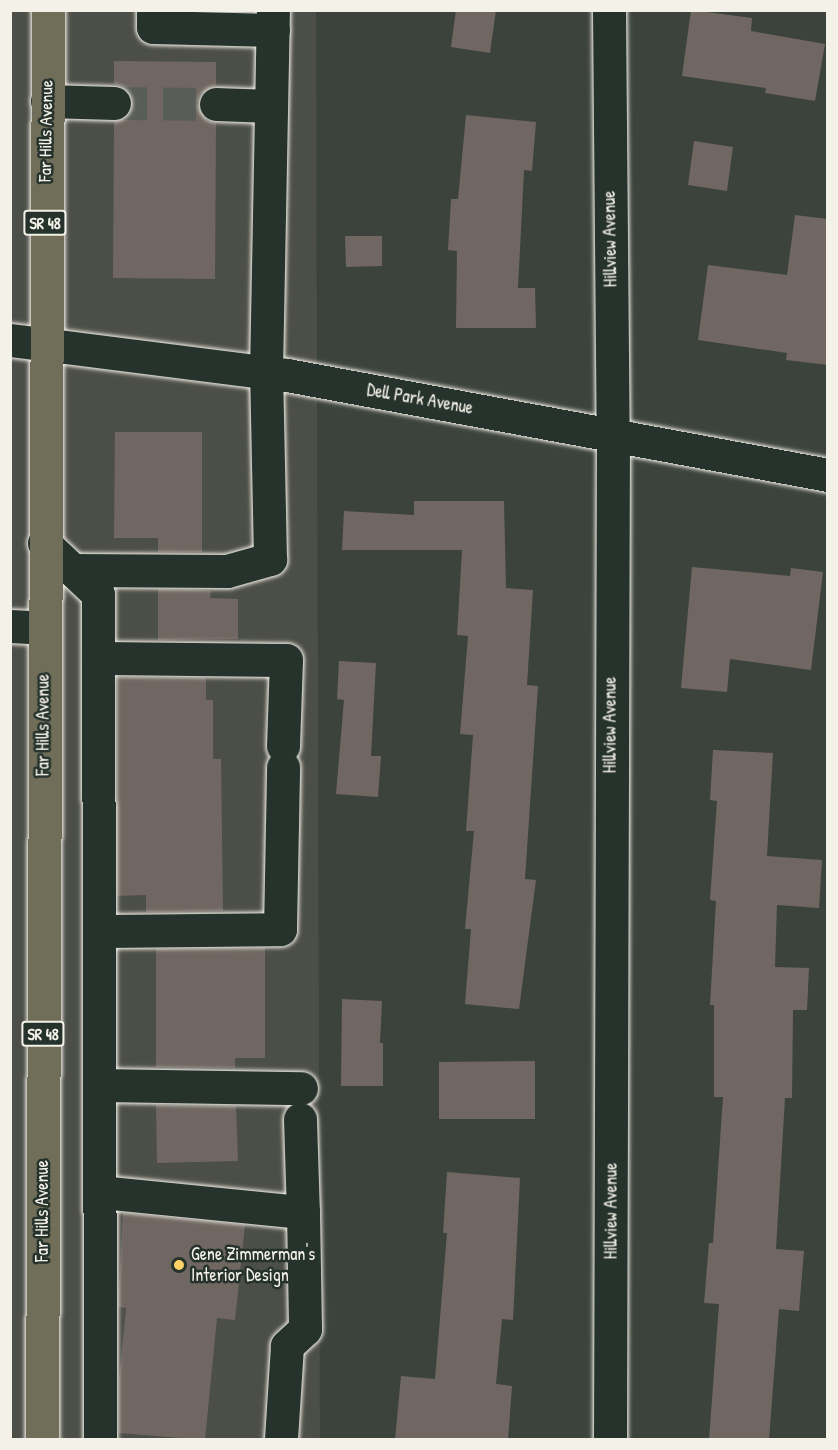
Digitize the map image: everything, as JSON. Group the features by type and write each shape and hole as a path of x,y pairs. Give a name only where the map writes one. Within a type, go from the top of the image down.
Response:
{"main road":[{"name":"Far Hills Avenue","path":"42,1440 44,344 48,10"}],"street":[{"path":"73,570 227,571 270,560 266,372 273,20 153,27 153,10"},
{"name":"Hillview Avenue","path":"609,10 613,435 610,1440"},
{"path":"47,101 114,103"},
{"path":"216,104 271,106"},
{"name":"Dell Park Avenue","path":"10,340 266,372 828,475"},
{"path":"44,543 98,594 101,1085 100,1440"},
{"path":"10,626 44,628"},
{"path":"99,658 286,660 280,929 100,931"},
{"path":"101,1085 301,1103 305,1329 287,1346 281,1440"},
{"path":"101,1192 303,1212"}],"shaded area":[{"path":"10,11 316,11 320,1439 11,1439"}],"building":[{"path":"456,10 496,10 490,53 451,47"},
{"path":"691,10 752,18 751,31 825,44 815,101 765,93 766,88 682,76"},
{"path":"114,61 216,62 216,85 200,94 197,104 206,120 216,123 215,279 113,278 114,122 130,113 133,103 124,87 114,84"},
{"path":"466,115 536,122 532,171 524,170 518,288 535,288 536,328 456,328 457,251 448,250 451,199 458,199"},
{"path":"694,141 733,147 727,191 688,185"},
{"path":"795,215 828,219 828,365 786,360 787,353 698,340 708,265 787,275"},
{"path":"345,236 382,236 382,266 346,267"},
{"path":"115,432 202,432 202,552 158,552 158,538 114,538"},
{"path":"414,501 504,501 506,588 533,590 527,685 538,686 525,879 536,880 519,1009 465,1004 471,929 465,929 474,831 466,831 473,735 460,734 468,636 457,635 462,550 342,550 344,511 414,515"},
{"path":"692,567 790,576 791,568 823,572 811,670 730,659 727,692 681,688"},
{"path":"158,589 211,591 210,598 238,599 238,639 158,640"},
{"path":"339,661 376,663 371,756 381,756 378,797 336,794 344,700 337,699"},
{"path":"117,677 206,678 206,700 213,700 213,759 221,759 223,911 146,912 146,895 117,896"},
{"path":"713,750 773,753 767,856 822,860 819,908 777,905 775,967 809,968 807,1010 793,1010 792,1098 785,1098 776,1249 804,1251 799,1311 779,1309 769,1440 709,1440 719,1304 704,1303 709,1243 713,1243 723,1097 714,1097 714,1005 710,1005 716,901 710,900 717,801 710,800"},
{"path":"265,948 265,1058 235,1058 235,1068 156,1067 156,949"},
{"path":"342,999 382,1001 380,1043 383,1043 383,1086 341,1086"},
{"path":"535,1061 535,1119 439,1119 439,1062"},
{"path":"156,1105 236,1106 238,1161 157,1163"},
{"path":"447,1172 520,1178 513,1320 502,1319 496,1384 512,1386 508,1440 395,1440 401,1376 435,1379 447,1233 443,1233"},
{"path":"123,1213 245,1225 235,1320 217,1318 205,1440 119,1433 119,1380 126,1308 118,1307"}],"tunnel":[{"path":"114,103 216,104"}],"place":[{"name":"Gene Zimmerman's Interior Design","path":"179,1265"}]}
